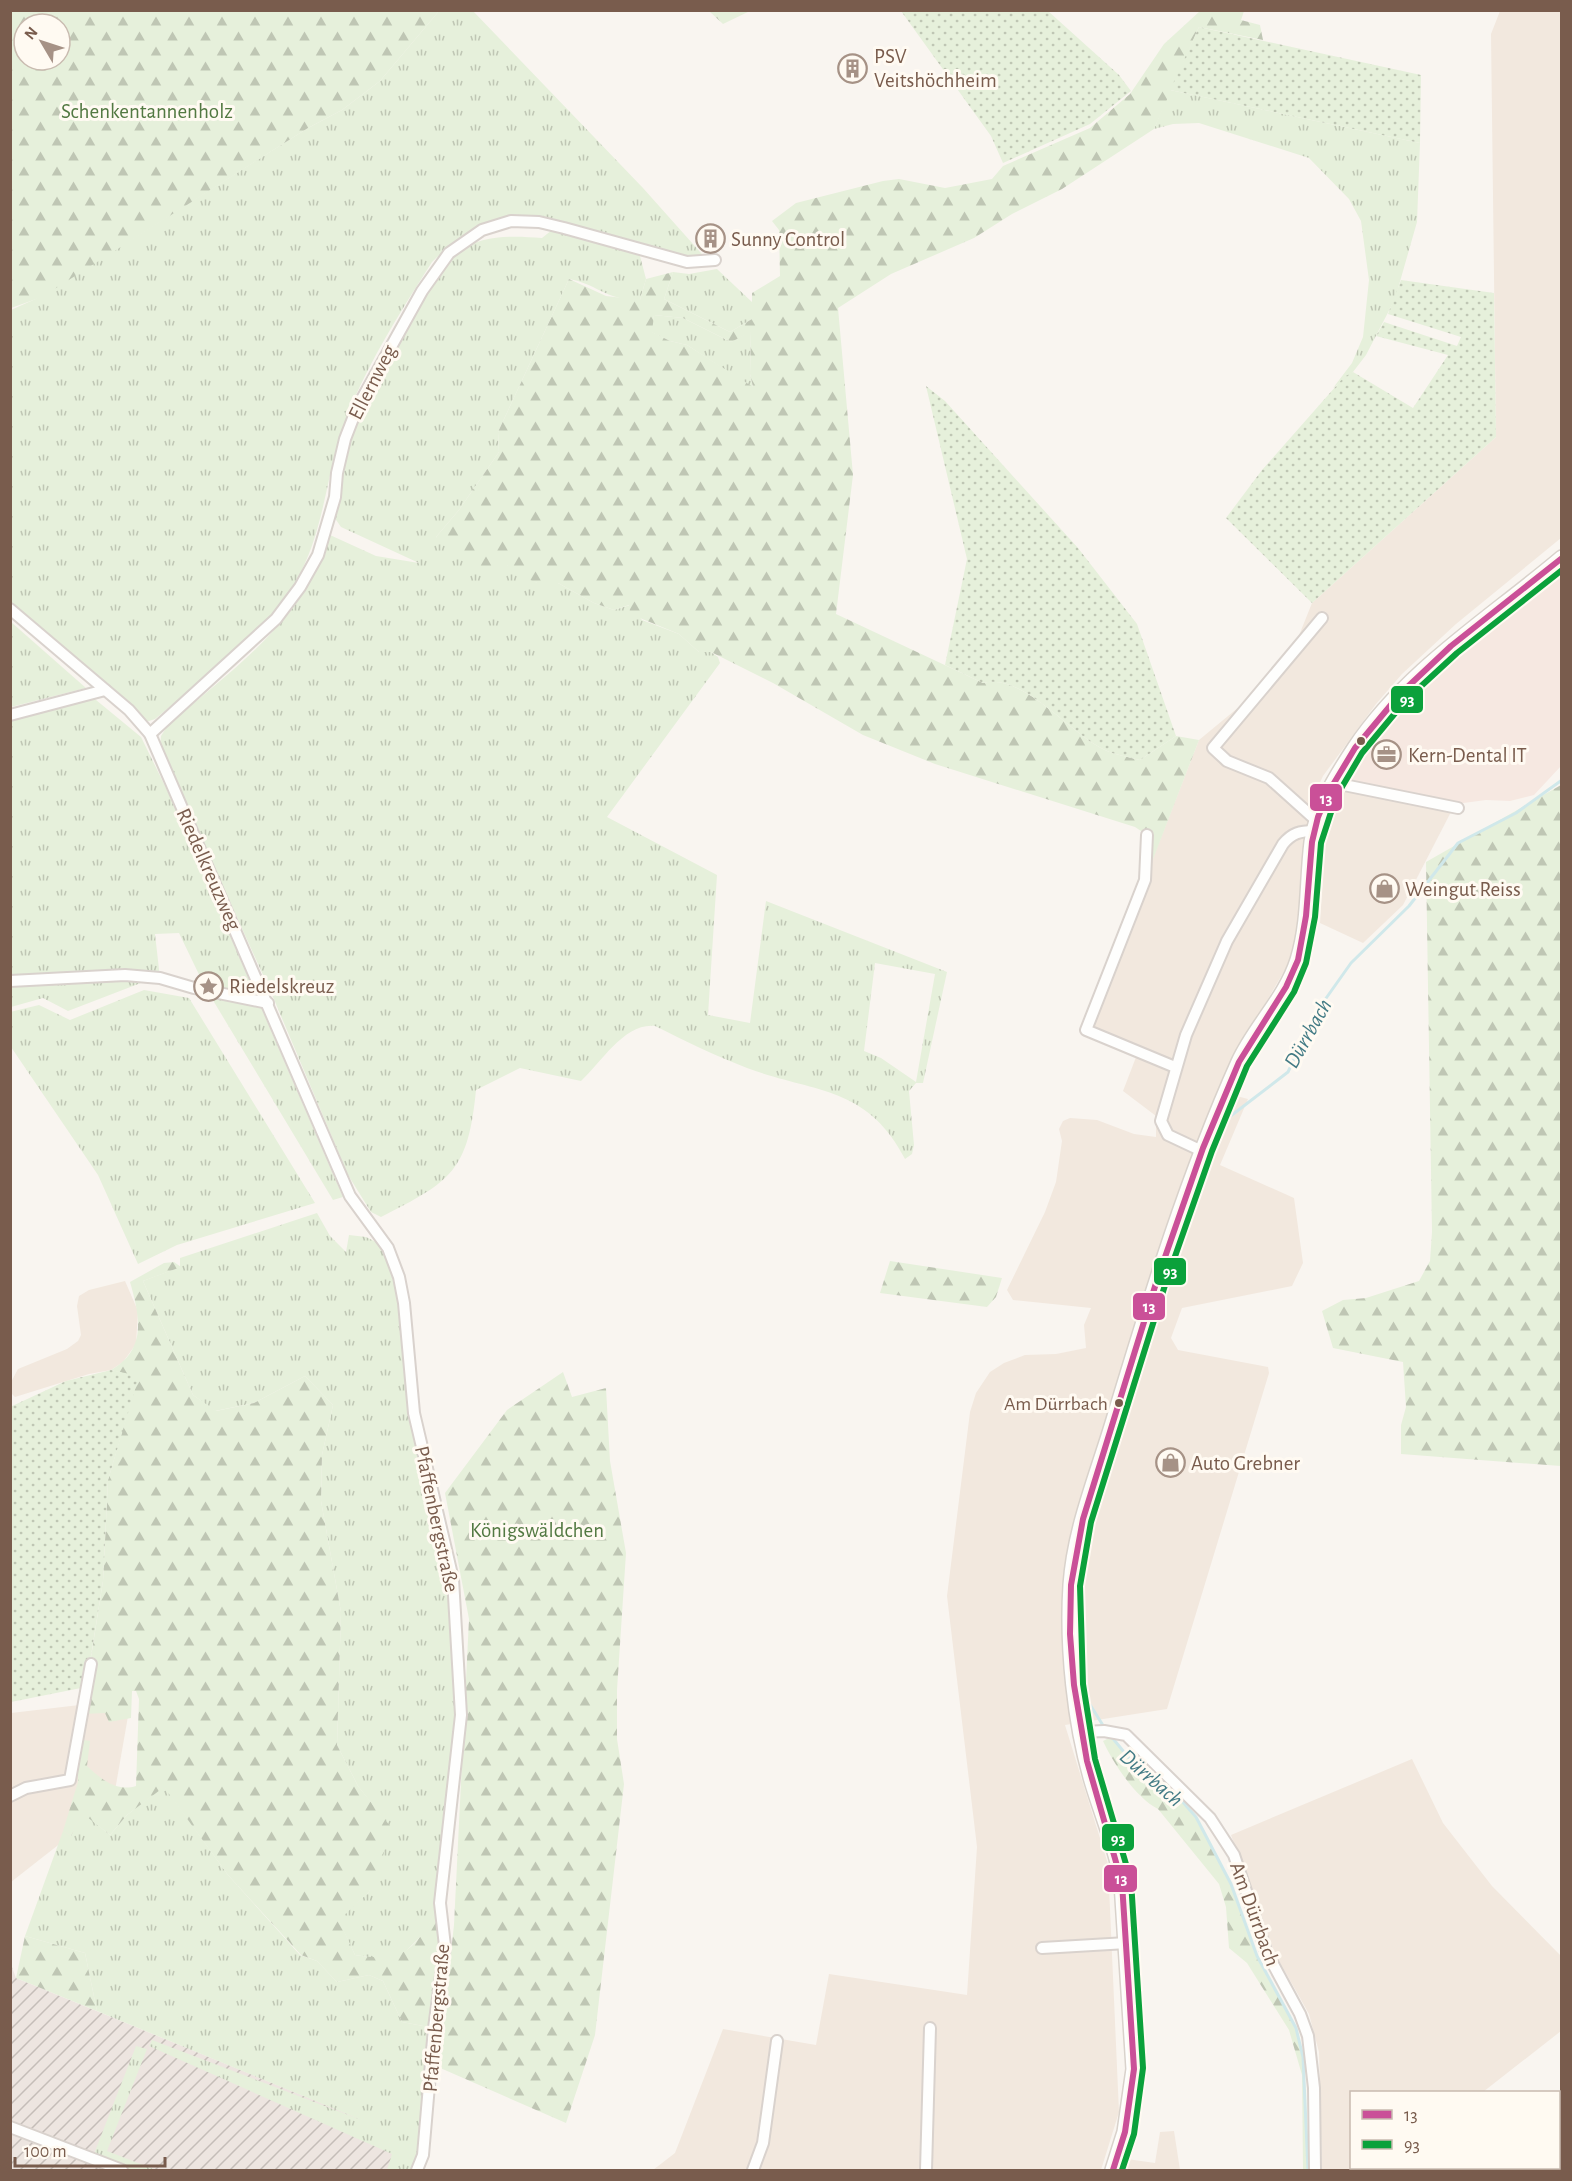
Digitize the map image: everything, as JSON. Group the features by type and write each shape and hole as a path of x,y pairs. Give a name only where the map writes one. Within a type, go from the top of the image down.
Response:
{"street":[{"name":"Ellernweg","path":"150,734 276,619 300,587 318,555 335,497 337,472 345,440 357,408 422,291 449,253 482,230 511,221 539,222 687,262 715,260"},
{"path":"1113,2170 1125,2132 1134,2087 1127,1943 1118,1859 1092,1782 1082,1732 1070,1610 1071,1583 1079,1537 1164,1252 1202,1150 1240,1058 1281,994 1297,963 1308,917 1315,826 1334,783 1390,701 1439,655 1562,558"},
{"path":"10,609 105,690"},
{"path":"1315,826 1269,778 1227,761 1213,748 1219,738 1323,618"},
{"name":"Riedelkreuzweg","path":"105,690 129,710 150,734 268,1003"},
{"path":"10,715 105,690"},
{"path":"1334,783 1458,808"},
{"path":"1202,1150 1168,1135 1162,1127 1162,1113 1175,1067 1227,941 1282,843 1289,836 1315,826"},
{"path":"1147,835 1145,880 1086,1029 1175,1067"},
{"path":"10,981 75,976 137,976 160,978 194,988 268,1003"},
{"name":"Pfaffenbergstraße","path":"268,1003 350,1196 388,1248 399,1277 404,1303 414,1413 453,1579 461,1715 440,1903 445,1946 434,2028 423,2155 417,2170"},
{"path":"10,1796 26,1788 70,1780 91,1664"},
{"name":"Am Dürrbach","path":"1082,1732 1109,1731 1126,1735 1210,1818 1234,1855 1266,1951 1300,2014 1308,2036 1314,2088 1315,2170"},
{"path":"1042,1948 1127,1943"},
{"path":"926,2170 930,2028"},
{"path":"753,2170 763,2143 777,2041"},
{"path":"10,2127 117,2170"}],"shaded area":[{"path":"1500,11 1561,11 1561,538 1456,624 1402,674 1376,704 1323,776 1311,802 1302,915 1293,949 1286,968 1238,1050 1221,1092 1248,1099 1220,1165 1294,1198 1303,1263 1292,1286 1182,1308 1171,1338 1178,1350 1268,1367 1269,1373 1167,1709 1065,1725 1108,1864 1119,2112 1101,2170 653,2170 675,2153 723,2029 816,2045 829,1974 967,1995 977,1847 947,1596 970,1412 976,1393 990,1372 1004,1363 1025,1355 1056,1354 1086,1348 1084,1325 1091,1308 1013,1300 1007,1290 1045,1212 1056,1182 1062,1141 1059,1129 1063,1121 1070,1118 1097,1120 1134,1134 1156,1137 1156,1116 1123,1091 1138,1052 1086,1030 1199,740 1251,697 1296,643 1312,603 1496,437 1491,34"},
{"path":"1561,576 1561,766 1534,795 1510,801 1486,800 1456,804 1349,783 1347,780 1381,733 1443,668 1518,606"},
{"path":"1342,790 1452,810 1403,905 1363,943 1320,923 1325,842 1334,807"},
{"path":"125,1281 138,1311 136,1344 123,1362 111,1370 89,1374 15,1397 11,1393 11,1382 18,1369 67,1349 78,1341 81,1335 77,1306 79,1296 89,1290"},
{"path":"131,1699 113,1802 11,1882 11,1713"},
{"path":"1412,1759 1443,1823 1492,1886 1561,1956 1561,2031 1484,2091 1350,2091 1350,2169 1431,2170 1322,2170 1319,2052 1309,2014 1274,1952 1231,1835"},
{"path":"10,1962 16,1978 429,2147 424,2170 11,2170"},
{"path":"1174,2131 1180,2170 1123,2170 1127,2159 1155,2163 1160,2132"}],"green space":[{"name":"Schenkentannenholz","path":"11,10 439,11 380,81 342,110 308,128 42,297 11,308"},
{"path":"439,11 473,11 643,188 709,262 688,265 640,256 646,279 640,300 619,298 569,279 498,432 499,452 459,510 436,537 507,565 537,583 558,583 594,603 614,610 630,605 642,620 679,634 699,652 711,652 718,657 720,663 607,817 717,875 708,1015 750,1023 766,901 947,972 923,1083 916,1083 909,1091 914,1145 912,1154 905,1159 890,1135 874,1117 856,1104 816,1088 747,1068 655,1026 644,1027 633,1031 614,1045 581,1081 520,1068 476,1090 468,1139 452,1170 440,1182 405,1205 381,1217 371,1212 348,1175 273,997 160,747 161,736 168,725 230,673 270,635 288,614 317,569 330,535 376,556 419,563 341,527 332,514 349,443 356,424 396,341 413,312 444,266 458,252 467,246 488,239 542,238 552,230 518,226 473,234 445,250 432,262 383,342 352,405 337,447 312,545 295,583 267,622 250,640 155,719 146,722 11,603 11,310 42,296 308,128 342,110 380,81","holes":["875,963 935,974 916,1082 881,1058 864,1051"]},
{"path":"709,11 750,11 723,24"},
{"path":"901,11 1048,11 1119,75 1131,91 1090,124 1003,163 991,136"},
{"path":"1200,11 1244,11 1241,20 1260,25 1263,40 1199,27 1154,129 1062,189 1012,214 974,238 891,274 838,308 853,475 836,614 983,683 998,682 1030,695 1091,742 1113,753 1140,760 1176,736 1199,740 1145,880 1147,835 1135,827 935,764 863,735 773,683 711,652 699,652 679,634 630,614 629,605 614,610 594,603 558,583 537,583 516,574 507,565 497,568 478,566 460,556 436,537 459,510 499,452 498,432 569,279 606,296 640,300 646,279 673,272 664,299 730,332 752,319 752,293 780,276 779,230 772,221 796,203 899,179 945,188 992,179 1003,166 1090,128 1130,94 1164,44","holes":["654,315 683,318 731,342 751,332 750,374 753,387 687,345 670,341 652,332"]},
{"path":"1199,27 1421,75 1420,143 1170,90"},
{"path":"1170,90 1420,143 1417,222 1395,299 1366,355 1353,372 1333,388 1352,363 1363,337 1369,280 1361,221 1349,199 1309,158 1199,123 1173,124 1154,129"},
{"path":"717,269 753,303 752,319 730,332 664,299 673,272 689,274"},
{"path":"1401,280 1494,293 1496,437 1312,603 1226,518 1262,470 1344,377 1353,372 1413,408 1448,355 1376,336 1384,322 1457,346 1461,337 1388,314"},
{"path":"654,315 683,318 731,342 751,331 750,374 753,388 687,345 670,341 651,332"},
{"path":"926,386 945,401 1078,548 1137,624 1176,736 1140,760 1109,752 1091,742 1046,706 1014,687 998,682 983,683 945,665 967,559"},
{"path":"11,622 86,688 11,707"},
{"path":"90,695 141,737 167,790 343,1197 333,1200 205,987 179,933 155,934 160,978 174,986 146,981 68,1011 43,998 11,1007 11,718"},
{"path":"1561,785 1561,1466 1401,1454 1401,1425 1406,1407 1403,1362 1333,1348 1322,1311 1343,1300 1366,1298 1419,1281 1430,1261 1432,1232 1426,862"},
{"path":"144,990 189,998 315,1203 177,1245 138,1264 98,1175 11,1047 10,1012 39,1005 70,1020"},
{"path":"317,1213 330,1236 346,1252 349,1235 366,1237 388,1248 399,1277 414,1413 453,1579 461,1715 440,1903 425,1932 403,1954 381,1959 355,1955 338,1919 369,1892 389,1826 358,1786 337,1745 341,1612 321,1501 322,1455 333,1405 305,1376 254,1403 215,1411 193,1395 143,1281 180,1267 180,1258"},
{"path":"890,1261 1002,1278 996,1297 987,1307 880,1293"},
{"path":"174,1262 181,1267 143,1281 193,1395 216,1411 254,1403 305,1376 333,1405 322,1455 321,1501 341,1612 337,1745 358,1786 390,1826 381,1865 369,1892 339,1920 355,1955 387,1957 399,1954 417,1941 440,1903 445,1946 434,2028 402,2022 383,1981 369,1975 337,1982 317,1961 301,1955 228,1875 164,1787 127,1815 110,1835 82,1813 71,1836 63,1831 78,1782 78,1739 90,1741 87,1766 98,1775 115,1786 136,1786 139,1699 136,1691 132,1691 131,1718 109,1722 105,1713 82,1714 103,1581 108,1480 138,1377 111,1370 123,1362 131,1352 138,1331 130,1282 164,1263"},
{"path":"111,1370 139,1376 108,1480 103,1581 86,1687 11,1702 10,1407 66,1381"},
{"name":"Königswäldchen","path":"563,1372 572,1397 606,1388 610,1461 626,1553 617,1690 617,1739 624,1784 595,2035 566,2123 438,2067 454,1925 469,1619 445,1493 507,1410"},
{"path":"1111,1737 1143,1775 1174,1792 1196,1817 1231,1884 1257,1956 1296,2028 1303,2057 1308,2170 1303,2170 1302,2075 1289,2030 1247,1963 1229,1948 1226,1907 1219,1884 1158,1809 1142,1797 1126,1779 1103,1741"},
{"path":"164,1786 228,1875 300,1955 317,1961 337,1982 369,1975 383,1981 402,2022 434,2028 417,2170 387,2170 392,2154 149,2046 152,2040 364,2121 97,2011 85,1953 25,1936 63,1831 71,1836 82,1812 110,1835 127,1815"},
{"path":"25,1936 85,1953 97,2011 16,1978"},
{"path":"136,2046 147,2049 107,2151 156,2170 122,2170 92,2159"}],"waterway":[{"name":"Dürrbach","path":"1191,1203 1228,1118 1288,1072 1317,1011 1351,963 1409,906 1458,843 1516,813 1562,780"},
{"name":"Dürrbach","path":"1077,1609 1087,1543 1182,1229"},
{"name":"Dürrbach","path":"1077,1619 1089,1703 1104,1727"},
{"name":"Dürrbach","path":"1110,1735 1143,1775 1174,1792 1196,1817 1231,1884 1257,1956 1296,2028 1303,2057 1308,2170"}],"transit line":[{"name":"13","path":"1113,2170 1125,2132 1134,2069 1122,1883 1087,1761 1074,1685 1070,1634 1071,1585 1083,1519 1157,1280 1203,1148 1239,1062 1286,987 1298,960 1306,916 1312,842 1318,817 1328,793 1355,748 1400,694 1451,646 1562,558"},
{"name":"93","path":"1122,2170 1134,2134 1143,2068 1131,1881 1095,1759 1083,1684 1080,1586 1091,1522 1166,1282 1212,1151 1247,1066 1294,992 1306,963 1315,917 1321,843 1336,797 1362,753 1406,700 1457,653 1562,570"}],"place":[{"name":"PSV Veitshöchheim","path":"853,68"},
{"name":"Sunny Control","path":"710,239"},
{"name":"Kern-Dental IT","path":"1387,755"},
{"name":"Weingut Reiss","path":"1384,889"},
{"name":"Riedelskreuz","path":"208,986"},
{"name":"Am Dürrbach","path":"1119,1403"},
{"name":"Auto Grebner","path":"1170,1463"}]}
